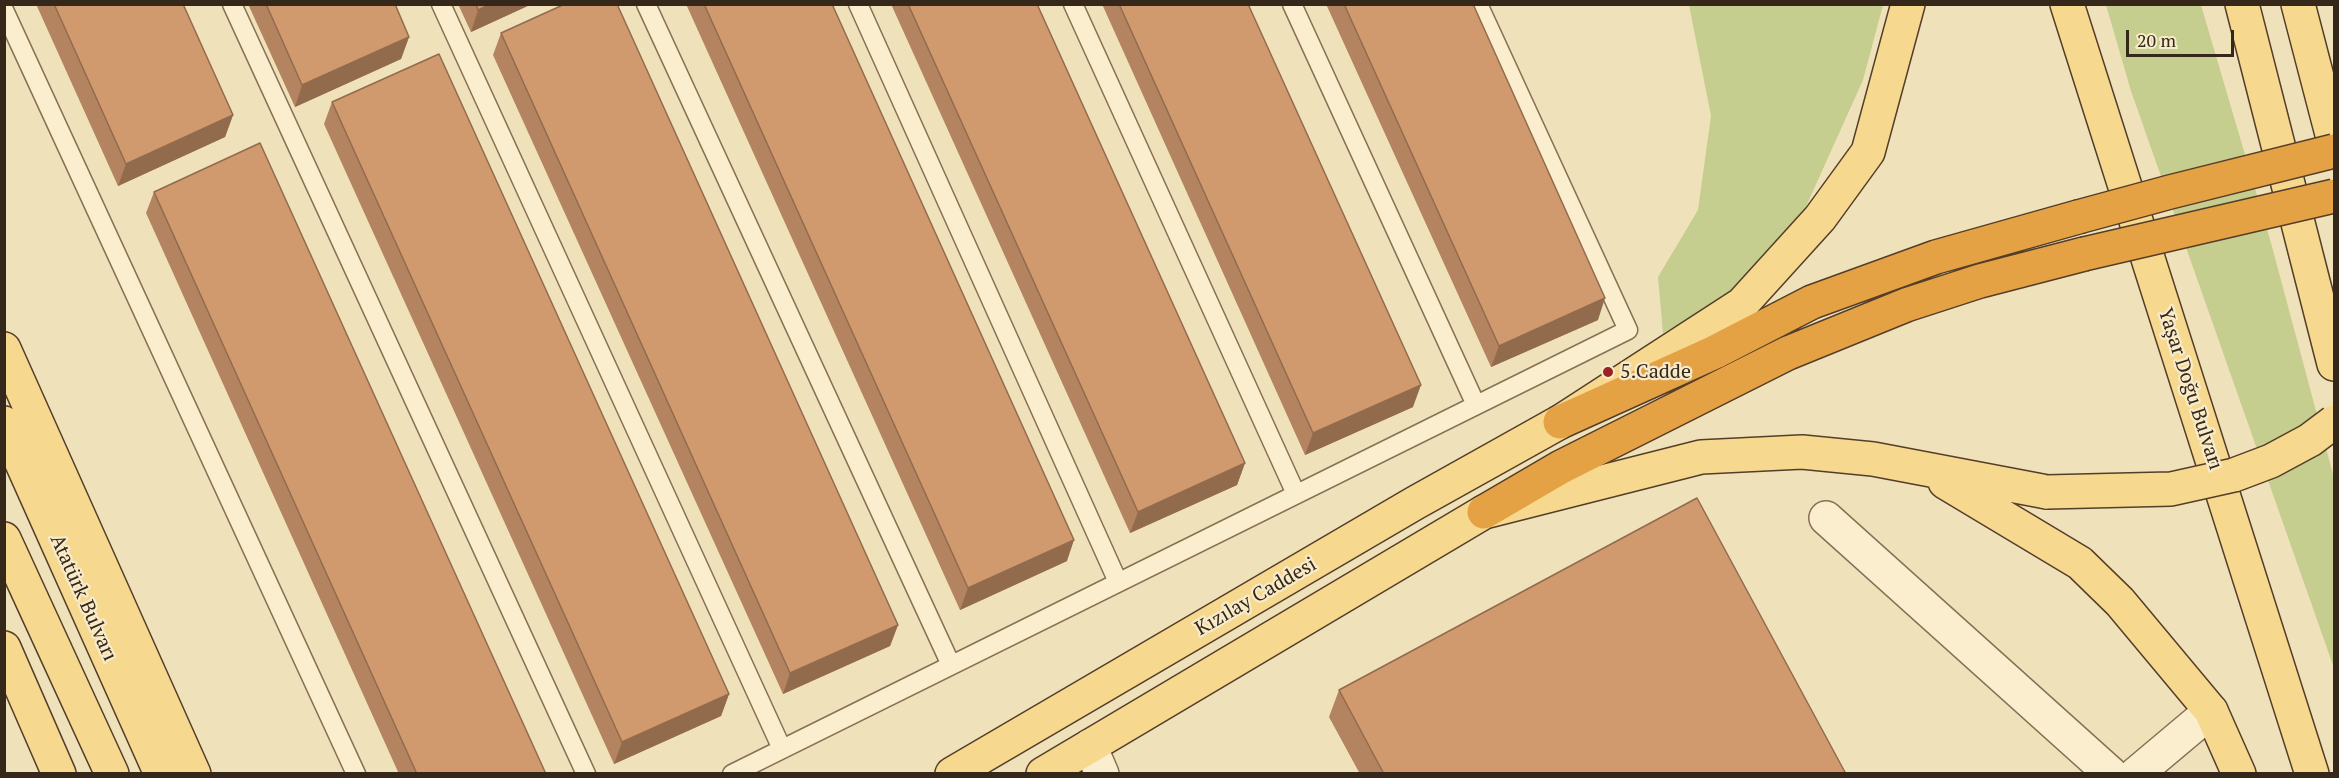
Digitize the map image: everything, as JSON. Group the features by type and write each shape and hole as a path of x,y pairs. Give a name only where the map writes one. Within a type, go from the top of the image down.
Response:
{"highway":[{"path":"1560,422 1715,351 1812,302 1936,257 2170,192 2334,151"},
{"path":"1484,512 1571,462 1788,353 1906,305 1980,280 2334,196"}],"main road":[{"name":"Kızılay Caddesi","path":"952,774 1415,503 1560,422 1742,304 1820,218 1868,152 1908,4"},
{"name":"Yaşar Doğu Bulvarı","path":"2067,4 2312,774"},
{"path":"2242,4 2334,364"},
{"path":"2298,4 2334,142"},
{"path":"4,349 194,774"},
{"path":"1042,774 1096,760 1484,512 1701,457 1802,452 1873,459 2048,492 2171,489 2234,475 2271,461 2310,440 2334,422"},
{"name":"Atatürk Bulvarı","path":"4,423 161,774"},
{"path":"1923,469 2080,563 2120,602 2211,711 2239,774"},
{"path":"4,539 112,774"},
{"path":"4,648 59,774"}],"street":[{"path":"1826,518 2110,774"},
{"path":"2136,774 2211,711"}],"lane":[{"path":"232,4 586,774"},
{"path":"441,4 782,749"},
{"path":"646,4 951,665"},
{"path":"858,4 1119,582"},
{"path":"1074,4 1296,494"},
{"path":"1292,4 1476,405"},
{"path":"732,774 1628,330 1478,4"},
{"path":"4,10 356,774"}],"green space":[{"path":"1689,5 1883,5 1863,80 1795,231 1744,288 1663,333 1658,277 1698,210 1711,116"},
{"path":"2106,5 2201,5 2271,243 2334,478 2334,668 2131,91"}],"building":[{"path":"54,4 183,4 233,115 126,164"},
{"path":"266,4 395,4 409,37 302,85"},
{"path":"476,4 491,4 478,10"},
{"path":"565,4 617,4 898,625 790,673 501,33"},
{"path":"704,4 832,4 1074,540 968,588"},
{"path":"908,4 1037,4 1245,463 1138,512"},
{"path":"1119,4 1248,4 1421,385 1313,433"},
{"path":"1344,4 1473,4 1605,298 1499,346"},
{"path":"439,54 729,694 622,742 332,102"},
{"path":"260,143 546,774 417,774 154,192"},
{"path":"1697,498 1846,774 1384,774 1339,690"}],"place":[{"name":"5.Cadde","path":"1608,372"}]}
